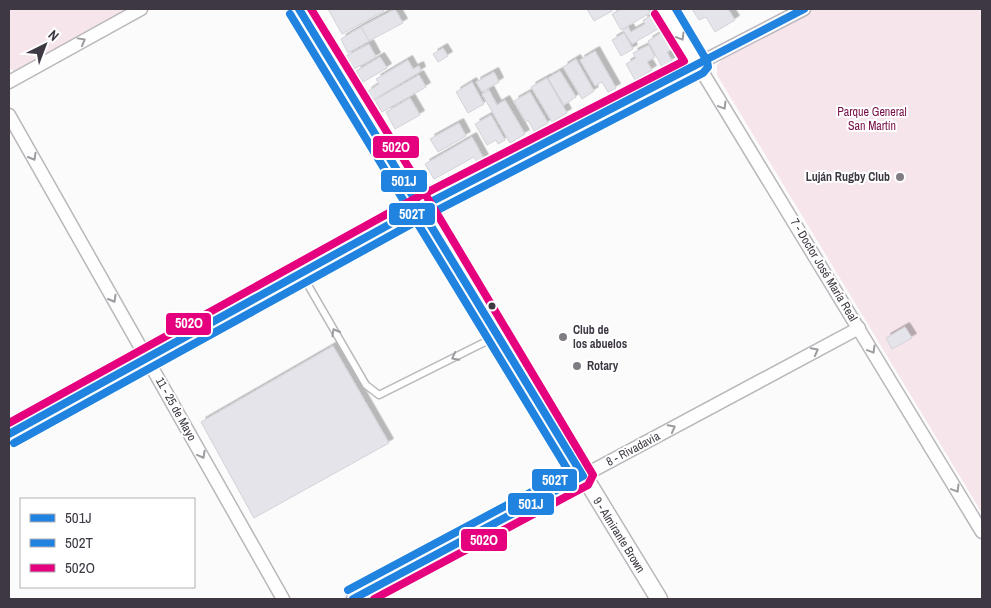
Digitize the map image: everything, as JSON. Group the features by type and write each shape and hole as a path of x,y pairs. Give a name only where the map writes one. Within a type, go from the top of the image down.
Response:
{"street":[{"path":"9,82 141,9"},
{"name":"9 - Almirante Brown","path":"299,9 659,599"},
{"name":"7 - Doctor José María Real","path":"664,9 982,532"},
{"path":"9,434 146,356 421,207 804,9"},
{"name":"11 - 25 de Mayo","path":"9,115 283,599"},
{"name":"8 - Rivadavia","path":"353,599 859,328"}],"lane":[{"path":"301,272 366,385 380,395 498,336"}],"green space":[{"path":"13,9 126,9 14,71 9,68 9,11"},
{"name":"Parque General San Martín","path":"815,9 982,9 982,513 717,75 717,65 726,56"}],"building":[{"path":"328,9 383,9 384,11 342,34"},
{"path":"395,9 403,23 369,41 361,27"},
{"path":"587,9 611,9 612,11 594,21"},
{"path":"621,9 648,9 650,13 621,30 612,14"},
{"path":"692,9 728,9 735,20 715,32 706,17 699,20"},
{"path":"656,13 663,26 632,44 623,30 628,27 631,32 645,24 643,20"},
{"path":"361,27 369,41 348,53 341,39"},
{"path":"664,31 674,48 667,52 672,61 662,67 648,41"},
{"path":"624,33 633,49 621,56 612,40"},
{"path":"369,44 376,57 354,69 346,56"},
{"path":"649,45 655,57 647,62 652,70 635,80 626,64 636,58 633,53"},
{"path":"443,48 448,56 438,62 433,54"},
{"path":"595,51 616,88 608,92 602,82 595,86 580,60"},
{"path":"380,57 387,68 363,82 356,71"},
{"path":"576,59 594,91 582,99 563,67"},
{"path":"408,60 413,69 419,66 421,71 373,100 367,92 379,84 376,79"},
{"path":"560,71 576,97 564,105 548,78"},
{"path":"494,72 499,82 482,92 476,82"},
{"path":"419,75 426,87 382,112 375,100"},
{"path":"547,78 567,113 552,122 531,87"},
{"path":"472,82 484,104 468,113 456,92"},
{"path":"489,90 497,105 505,100 525,134 510,143 482,94"},
{"path":"530,92 548,123 534,131 528,120 526,122 514,101"},
{"path":"410,98 420,115 395,129 386,112"},
{"path":"491,115 505,140 498,144 496,140 487,145 475,124"},
{"path":"459,123 466,136 438,152 430,139"},
{"path":"472,137 484,159 477,162 474,157 434,179 425,164"},
{"path":"905,327 912,338 892,349 886,338"},
{"path":"333,346 389,443 254,518 201,422"}],"transit line":[{"name":"501J","path":"299,9 583,476 353,599"},
{"name":"502O","path":"311,9 430,202 593,475 588,485 374,599"},
{"name":"502T","path":"14,443 426,216 703,73 708,67 707,61 676,9"},
{"name":"501J","path":"9,434 421,207 804,9"},
{"name":"502T","path":"290,14 569,472 348,590"},
{"name":"502O","path":"9,423 416,198 684,61 655,14"}],"place":[{"name":"Luján Rugby Club","path":"900,177"},
{"name":"Club de los abuelos","path":"563,337"},
{"name":"Rotary","path":"577,366"}]}
